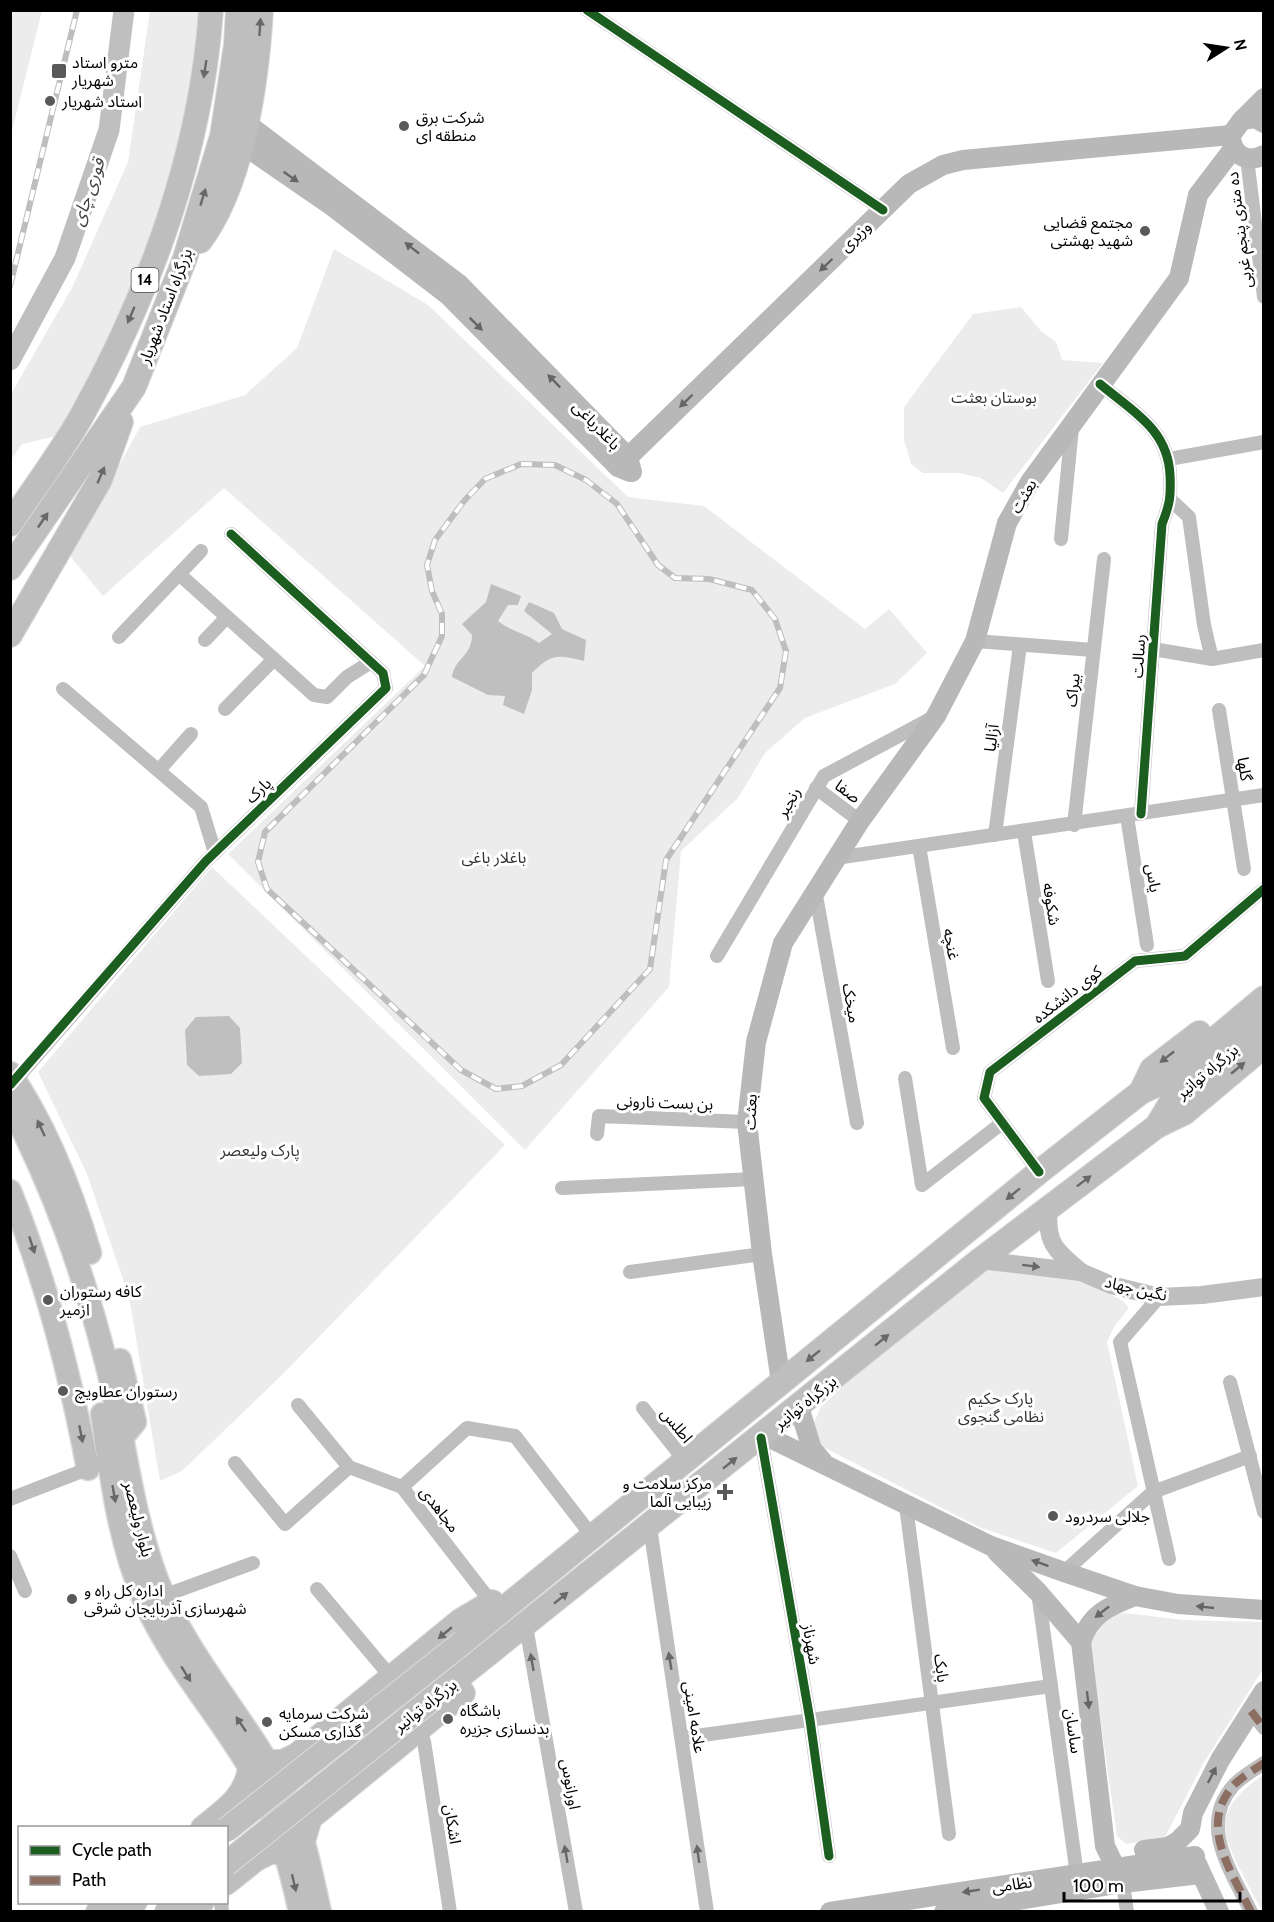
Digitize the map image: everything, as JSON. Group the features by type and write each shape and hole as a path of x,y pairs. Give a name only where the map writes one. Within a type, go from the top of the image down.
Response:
{"highway":[{"name":"بزرگراه استاد شهریار","path":"10,524 80,419 116,352 158,250 196,123 211,10"},
{"name":"بزرگراه استاد شهریار","path":"10,568 134,387 185,258 222,136 236,45 238,10"},
{"path":"185,258 202,238 220,207 244,134 259,48 261,10"},
{"path":"10,635 100,480 134,387"},
{"path":"1141,1092 1152,1069 1263,983"},
{"name":"بزرگراه توانیر","path":"217,1823 463,1642 532,1583 1039,1172 1141,1092 1165,1081 1263,998"},
{"name":"بزرگراه توانیر","path":"228,1862 650,1527 980,1260 1157,1126 1172,1101 1263,1024"},
{"path":"1157,1126 1184,1113 1263,1046"},
{"path":"217,1823 246,1788 259,1766 282,1762 297,1755 460,1620 491,1602 532,1583"},
{"path":"228,1881 256,1859 272,1851 295,1848 310,1818 464,1693 522,1629"},
{"path":"297,1755 296,1771 303,1785 315,1795 330,1800"},
{"path":"217,1823 236,1818 248,1828 255,1843 256,1859"}],"main road":[{"name":"بعثت","path":"781,1382 762,1254 747,1122 756,1042 768,989 783,943 860,821 936,716 975,641 1007,523 1030,482 1179,278 1198,195 1247,148 1263,98"},
{"name":"وزیری","path":"623,462 909,184 927,172 963,160 1247,148 1255,118 1263,123"},
{"name":"باغلارباغی","path":"244,134 332,206 453,289 623,462"},
{"path":"12,1079 40,1125 81,1223 135,1422 121,1439"},
{"name":"بلوار ولیعصر","path":"10,1104 54,1197 78,1263 107,1368 133,1501 147,1555 163,1596 259,1766"},
{"name":"بلوار ولیعصر","path":"10,1138 52,1222 70,1279 95,1372 98,1465 132,1569 145,1602 186,1675 286,1796 295,1848 300,1911"},
{"path":"10,1191 31,1242 72,1389 98,1465"},
{"path":"799,1407 812,1449 825,1464"},
{"path":"763,1436 991,1546 1064,1572 1135,1596 1210,1608 1263,1610"},
{"path":"991,1546 1038,1592 1081,1642"},
{"path":"1119,1875 1105,1846 1081,1642 1085,1630 1096,1615 1111,1605 1135,1596"},
{"path":"1219,1911 1197,1865 1190,1829 1193,1813 1220,1760 1263,1691"},
{"path":"1105,1846 1118,1854 1168,1847 1179,1841 1190,1829"},
{"name":"بلوار ولیعصر","path":"295,1848 320,1911"},
{"name":"نظامی","path":"944,1911 1020,1898 1119,1875 1197,1865"},
{"name":"نظامی","path":"830,1911 1020,1898 1077,1875 1119,1875"}],"street":[{"path":"587,10 883,210"},
{"name":"ده متری پنجم غربی","path":"1247,148 1263,297"},
{"path":"1100,384 1155,431 1164,444 1169,459 1172,501 1189,517 1204,625 1212,659"},
{"path":"1061,539 1072,423"},
{"path":"1169,459 1263,442"},
{"name":"رسالت","path":"1134,815 1153,648 1162,524 1172,501"},
{"name":"پارک","path":"12,1079 215,853 386,688 383,673 231,534"},
{"path":"120,637 201,551"},
{"name":"بیراک","path":"1074,825 1104,559"},
{"path":"179,574 314,695 327,697 347,677 371,662"},
{"path":"205,640 227,617"},
{"path":"975,641 1093,650"},
{"name":"آزالیا","path":"995,835 1020,645"},
{"name":"رسالت","path":"1153,648 1212,659 1263,650"},
{"path":"225,709 274,659"},
{"path":"63,689 201,807 215,853"},
{"name":"گلها","path":"1219,710 1244,869"},
{"name":"رنجبر","path":"717,956 824,776 936,716"},
{"path":"159,770 191,734"},
{"name":"صفا","path":"816,788 860,821"},
{"path":"836,858 1074,825 1263,795"},
{"name":"یاس","path":"1134,815 1147,945"},
{"name":"شکوفه","path":"1024,832 1048,981"},
{"name":"غنچه","path":"919,846 953,1048"},
{"name":"کوی دانشکده","path":"1039,1172 984,1098 990,1072 1135,961 1185,956 1263,889"},
{"name":"میخک","path":"815,890 857,1123"},
{"path":"905,1078 922,1185 1002,1123"},
{"name":"بن بست نارونی","path":"597,1134 599,1116 747,1122"},
{"path":"562,1188 754,1179"},
{"path":"1049,1208 1047,1227 1049,1239 1058,1253 1081,1272"},
{"path":"630,1272 762,1254"},
{"path":"980,1260 1081,1272"},
{"name":"نگین جهاد","path":"1081,1272 1111,1285 1159,1297 1202,1295 1263,1287"},
{"path":"1159,1297 1120,1342 1169,1559"},
{"path":"1230,1382 1263,1512"},
{"name":"مجاهدی","path":"298,1406 350,1467 402,1487 491,1602"},
{"name":"اطلس","path":"643,1408 685,1461"},
{"path":"402,1487 467,1428 515,1436 592,1536"},
{"name":"شهرناز","path":"763,1436 810,1720 829,1856"},
{"path":"1064,1572 1153,1492 1250,1456"},
{"path":"235,1463 285,1524 350,1467"},
{"path":"10,1499 98,1465"},
{"name":"بابک","path":"906,1506 930,1703 949,1834"},
{"name":"علامه امینی","path":"650,1527 707,1911"},
{"path":"10,1556 25,1591"},
{"path":"163,1596 253,1563"},
{"path":"317,1589 392,1677"},
{"name":"ساسان","path":"1038,1592 1077,1875"},
{"name":"اورانوس","path":"522,1629 576,1911"},
{"path":"682,1738 1052,1686"},
{"path":"1251,1711 1263,1728"},
{"name":"اشکان","path":"424,1741 450,1911"},
{"path":"1251,1911 1221,1849 1216,1826 1220,1805 1234,1785 1263,1763"},
{"path":"1119,1875 1127,1911"}],"green space":[{"path":"10,11 42,11 11,135"},
{"path":"150,11 200,11 191,114 155,243 61,435 22,444 11,460 11,394 72,288 128,162"},
{"name":"باغلار باغی","path":"334,249 428,305 628,497 704,506 865,629 889,609 927,653 895,684 805,718 765,753 738,798 681,851 669,987 525,1150 228,854 425,666 224,488 103,596 70,556 140,427 245,395 297,348"},
{"name":"بوستان بعثت","path":"1021,307 1041,331 1056,342 1062,360 1103,363 1003,493 981,478 958,473 923,473 911,464 904,440 904,407 973,314"},
{"name":"پارک ولیعصر","path":"212,867 505,1145 283,1374 182,1471 160,1481 129,1297 87,1174 38,1072"},
{"name":"پارک حکیم نظامی گنجوی","path":"987,1268 1065,1270 1123,1301 1129,1308 1114,1327 1107,1342 1138,1486 1056,1553 981,1528 823,1447 812,1428 820,1408 884,1348"},
{"path":"1125,1613 1184,1620 1263,1622 1263,1669 1203,1764 1164,1839 1126,1844 1117,1836 1089,1640 1102,1621"},
{"path":"1263,1775 1263,1911 1233,1855 1228,1841 1226,1817 1238,1796"}],"shaded area":[{"path":"491,584 521,596 518,605 508,605 498,621 503,625 539,643 552,634 524,611 529,602 554,613 562,629 586,640 584,661 556,657 545,662 532,673 532,690 524,714 503,705 505,696 488,695 452,677 453,671 471,642 472,635 462,624 486,602"},
{"path":"229,1016 240,1028 242,1063 231,1074 199,1076 187,1065 185,1030 196,1017"}],"waterway":[{"name":"قوری چای","path":"10,360 65,258 109,130 124,10"}],"railway":[{"path":"10,286 77,10"},
{"path":"521,464 555,465 586,480 617,504 658,565 675,578 709,579 752,590 775,619 786,651 780,688 666,860 650,969 561,1065 522,1086 496,1089 461,1070 267,889 258,862 265,832 424,675 442,636 442,614 432,591 427,565 435,540 464,501 485,479 521,464"}],"marked path":[{"path":"1251,1711 1264,1728"},
{"path":"1251,1912 1222,1849 1218,1833 1218,1817 1223,1801 1233,1786 1264,1763"}],"cycle path":[{"path":"587,10 883,210"},
{"path":"1100,384 1136,413 1155,433 1163,445 1170,475 1169,500 1162,524 1141,814"},
{"path":"10,1085 206,861 386,688 383,673 231,534"},
{"path":"1039,1172 984,1098 990,1072 1135,961 1185,956 1264,889"},
{"path":"761,1438 810,1720 829,1856"}],"place":[{"name":"مترو استاد شهریار","path":"59,71"},
{"name":"استاد شهریار","path":"50,101"},
{"name":"شرکت برق منطقه ای","path":"404,126"},
{"name":"مجتمع قضایی شهید بهشتی","path":"1145,231"},
{"name":"کافه رستوران ازمیر","path":"48,1300"},
{"name":"رستوران عطاویچ","path":"63,1391"},
{"name":"مرکز سلامت و زیبایی آلما","path":"725,1492"},
{"name":"جلالی سردرود","path":"1053,1516"},
{"name":"اداره کل راه و شهرسازی آذربایجان شرقی","path":"72,1599"},
{"name":"باشگاه بدنسازی جزیره","path":"448,1719"},
{"name":"شرکت سرمایه گذاری مسکن","path":"267,1722"}]}
